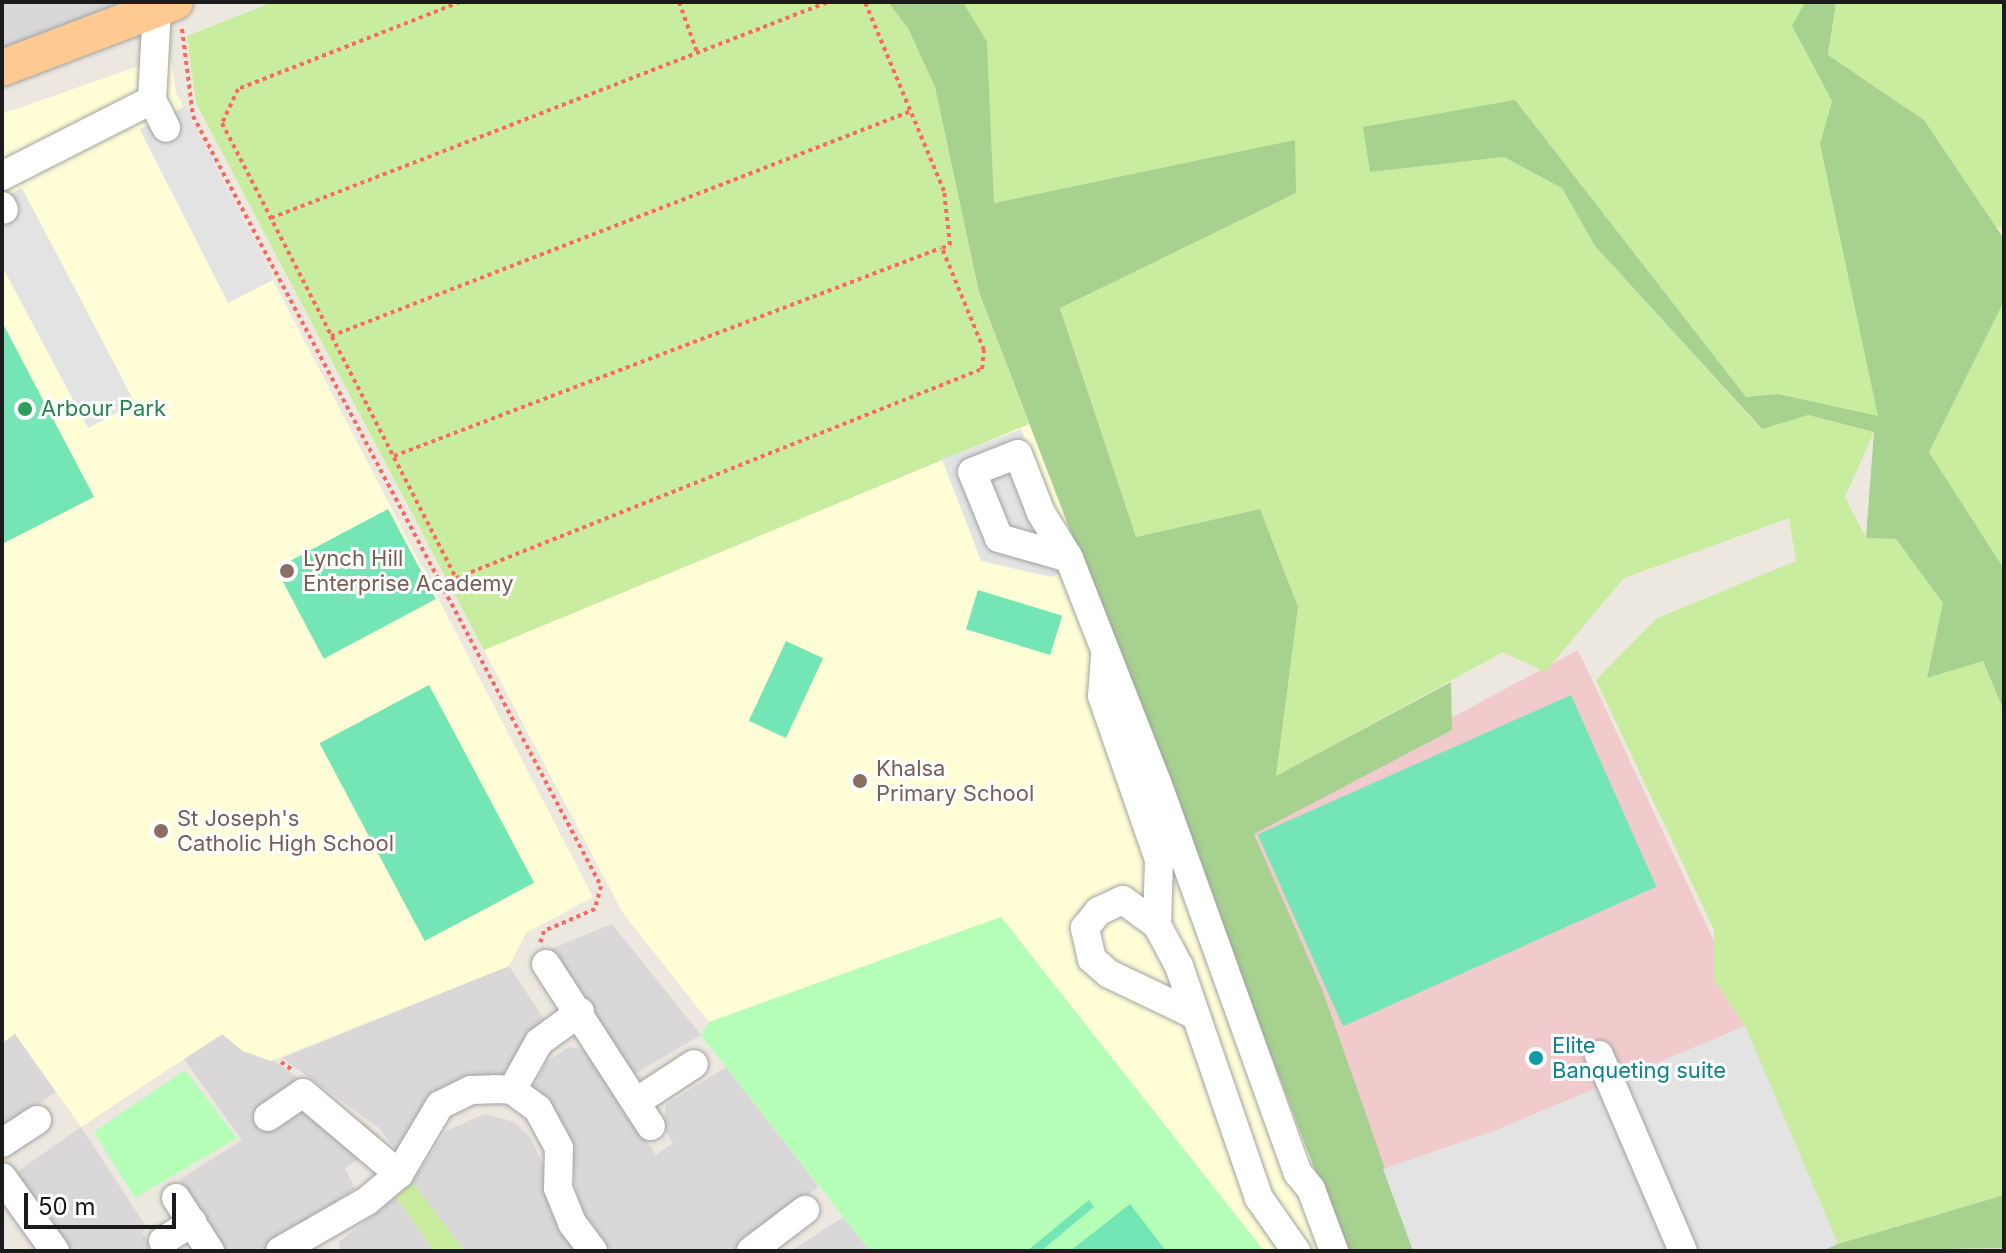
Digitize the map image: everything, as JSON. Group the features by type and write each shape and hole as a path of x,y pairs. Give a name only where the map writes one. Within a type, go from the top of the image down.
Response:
{"main road":[{"path":"2,68 166,5"}],"street":[{"path":"166,5 152,100 166,128"},
{"path":"2,176 152,100"},
{"path":"1069,558 1298,1173 1311,1189 1334,1251"},
{"path":"1106,651 1102,696 1159,860 1157,925"},
{"path":"1159,860 1138,890 1099,911 1085,928 1092,959 1109,974 1193,1014"},
{"path":"1123,900 1157,925 1179,966 1193,1014 1259,1198 1296,1251"},
{"path":"546,964 580,1012 651,1126"},
{"path":"512,1090 539,1042 580,1012"},
{"path":"1599,1055 1683,1251"},
{"path":"636,1102 694,1064"},
{"path":"280,1251 323,1241 399,1174 440,1105 471,1090 512,1090 538,1109 559,1148 558,1188 572,1223 593,1251"},
{"path":"268,1117 303,1093 399,1174"},
{"path":"2,1143 37,1120"},
{"path":"2,1177 10,1209 55,1251"},
{"path":"176,1198 210,1251"},
{"path":"761,1247 805,1210"},
{"path":"163,1241 192,1222"}],"path":[{"path":"460,2 238,89 222,123 456,578 982,369 984,350 942,248"},
{"path":"679,2 697,53"},
{"path":"271,218 828,2"},
{"path":"394,456 950,245 944,191 865,2"},
{"path":"166,5 182,26 193,116 601,886 595,909 544,931 540,943 546,964"},
{"path":"331,336 911,111"}],"shaded area":[{"path":"2,2 144,2 2,56"},
{"path":"170,55 176,93 593,897 526,933 509,966 271,1061 243,1051 222,1034 81,1127 15,1034 2,1043 2,544 94,496 2,322 2,114"},
{"path":"185,106 274,280 228,303 140,129"},
{"path":"22,188 135,403 88,428 2,266 2,198"},
{"name":"Khalsa Primary School","path":"1029,424 1346,1251 1264,1251 1001,917 709,1022 623,913 484,650"},
{"path":"1021,429 1077,569 1051,577 981,561 942,459"},
{"path":"1578,650 1859,1251 1377,1251 1234,834"},
{"path":"612,924 701,1035 633,1075 576,994 551,949"},
{"path":"509,966 549,1027 509,1073 440,1090 426,1101 396,1150 379,1128 282,1058"},
{"path":"1745,1026 1838,1244 1821,1251 1413,1251 1383,1169 1496,1130"},
{"path":"15,1033 56,1092 2,1127 2,1043"},
{"path":"223,1034 243,1051 273,1060 373,1131 393,1156 360,1159 345,1168 355,1189 259,1251 224,1251 179,1180 242,1140 184,1059"},
{"path":"569,1047 584,1050 656,1155 673,1143 664,1127 666,1105 726,1067 819,1187 745,1236 733,1251 611,1251 580,1208 565,1127 534,1088 546,1062"},
{"path":"485,1114 514,1122 530,1137 544,1167 550,1210 574,1251 464,1251 412,1182 446,1131"},
{"path":"81,1127 147,1228 142,1232 155,1251 70,1251 51,1218 14,1174"},
{"path":"396,1197 434,1251 340,1251 339,1242"},
{"path":"843,1217 870,1251 791,1251"}],"green space":[{"path":"273,2 888,2 909,30 935,87 979,292 1029,424 484,650 196,103 187,36"},
{"path":"888,2 963,2 987,42 994,203 1295,140 1296,193 1060,308 1136,537 1260,509 1298,607 1276,776 1451,682 1452,730 1254,834 1322,989 1414,1251 1346,1251 979,292 935,87 909,30"},
{"path":"963,2 1805,2 1792,26 1832,101 1820,144 1879,417 1778,394 1746,397 1515,100 1370,171 1504,157 1562,188 1595,246 1761,429 1808,415 1874,432 1845,497 1866,538 1896,539 1944,603 1927,677 1983,661 2004,711 2004,1195 1838,1244 1745,1026 1714,980 1714,930 1596,680 1657,618 1796,561 1789,518 1624,578 1545,672 1503,652 1275,777 1298,607 1260,509 1136,537 1060,307 1296,193 1294,141 994,204 987,43"},
{"path":"1805,2 1836,2 1828,55 1924,120 2004,239 2004,301 1929,452 2004,569 2004,711 1983,661 1927,678 1943,603 1896,539 1866,538 1874,432 1808,415 1762,429 1595,246 1562,188 1504,157 1370,172 1363,127 1515,100 1746,397 1778,394 1878,416 1820,144 1832,101 1792,26"},
{"path":"1836,2 2004,2 2004,228 1996,227 1924,120 1828,55"},
{"path":"2004,301 2004,569 1929,452"},
{"name":"Arbour Park","path":"2,322 94,497 2,544"},
{"path":"388,509 436,599 324,659 276,569"},
{"path":"978,590 1062,616 1050,655 966,629"},
{"path":"786,641 823,658 786,738 749,721"},
{"path":"429,685 534,883 425,941 320,743"},
{"path":"1571,695 1656,887 1343,1026 1258,835"},
{"path":"1001,917 1264,1251 870,1251 701,1035 709,1022"},
{"path":"185,1070 237,1138 135,1198 94,1132"},
{"path":"412,1182 464,1251 434,1251 396,1197"},
{"path":"2004,1195 2004,1248 1821,1251 1838,1244"},
{"path":"1089,1200 1094,1207 1041,1251 1027,1251"},
{"path":"1130,1204 1166,1251 1070,1251"}],"place":[{"name":"Arbour Park","path":"25,409"},
{"name":"Lynch Hill Enterprise Academy","path":"287,571"},
{"name":"Khalsa Primary School","path":"860,781"},
{"name":"St Joseph's Catholic High School","path":"161,831"},
{"name":"Elite Banqueting suite","path":"1536,1058"}]}
